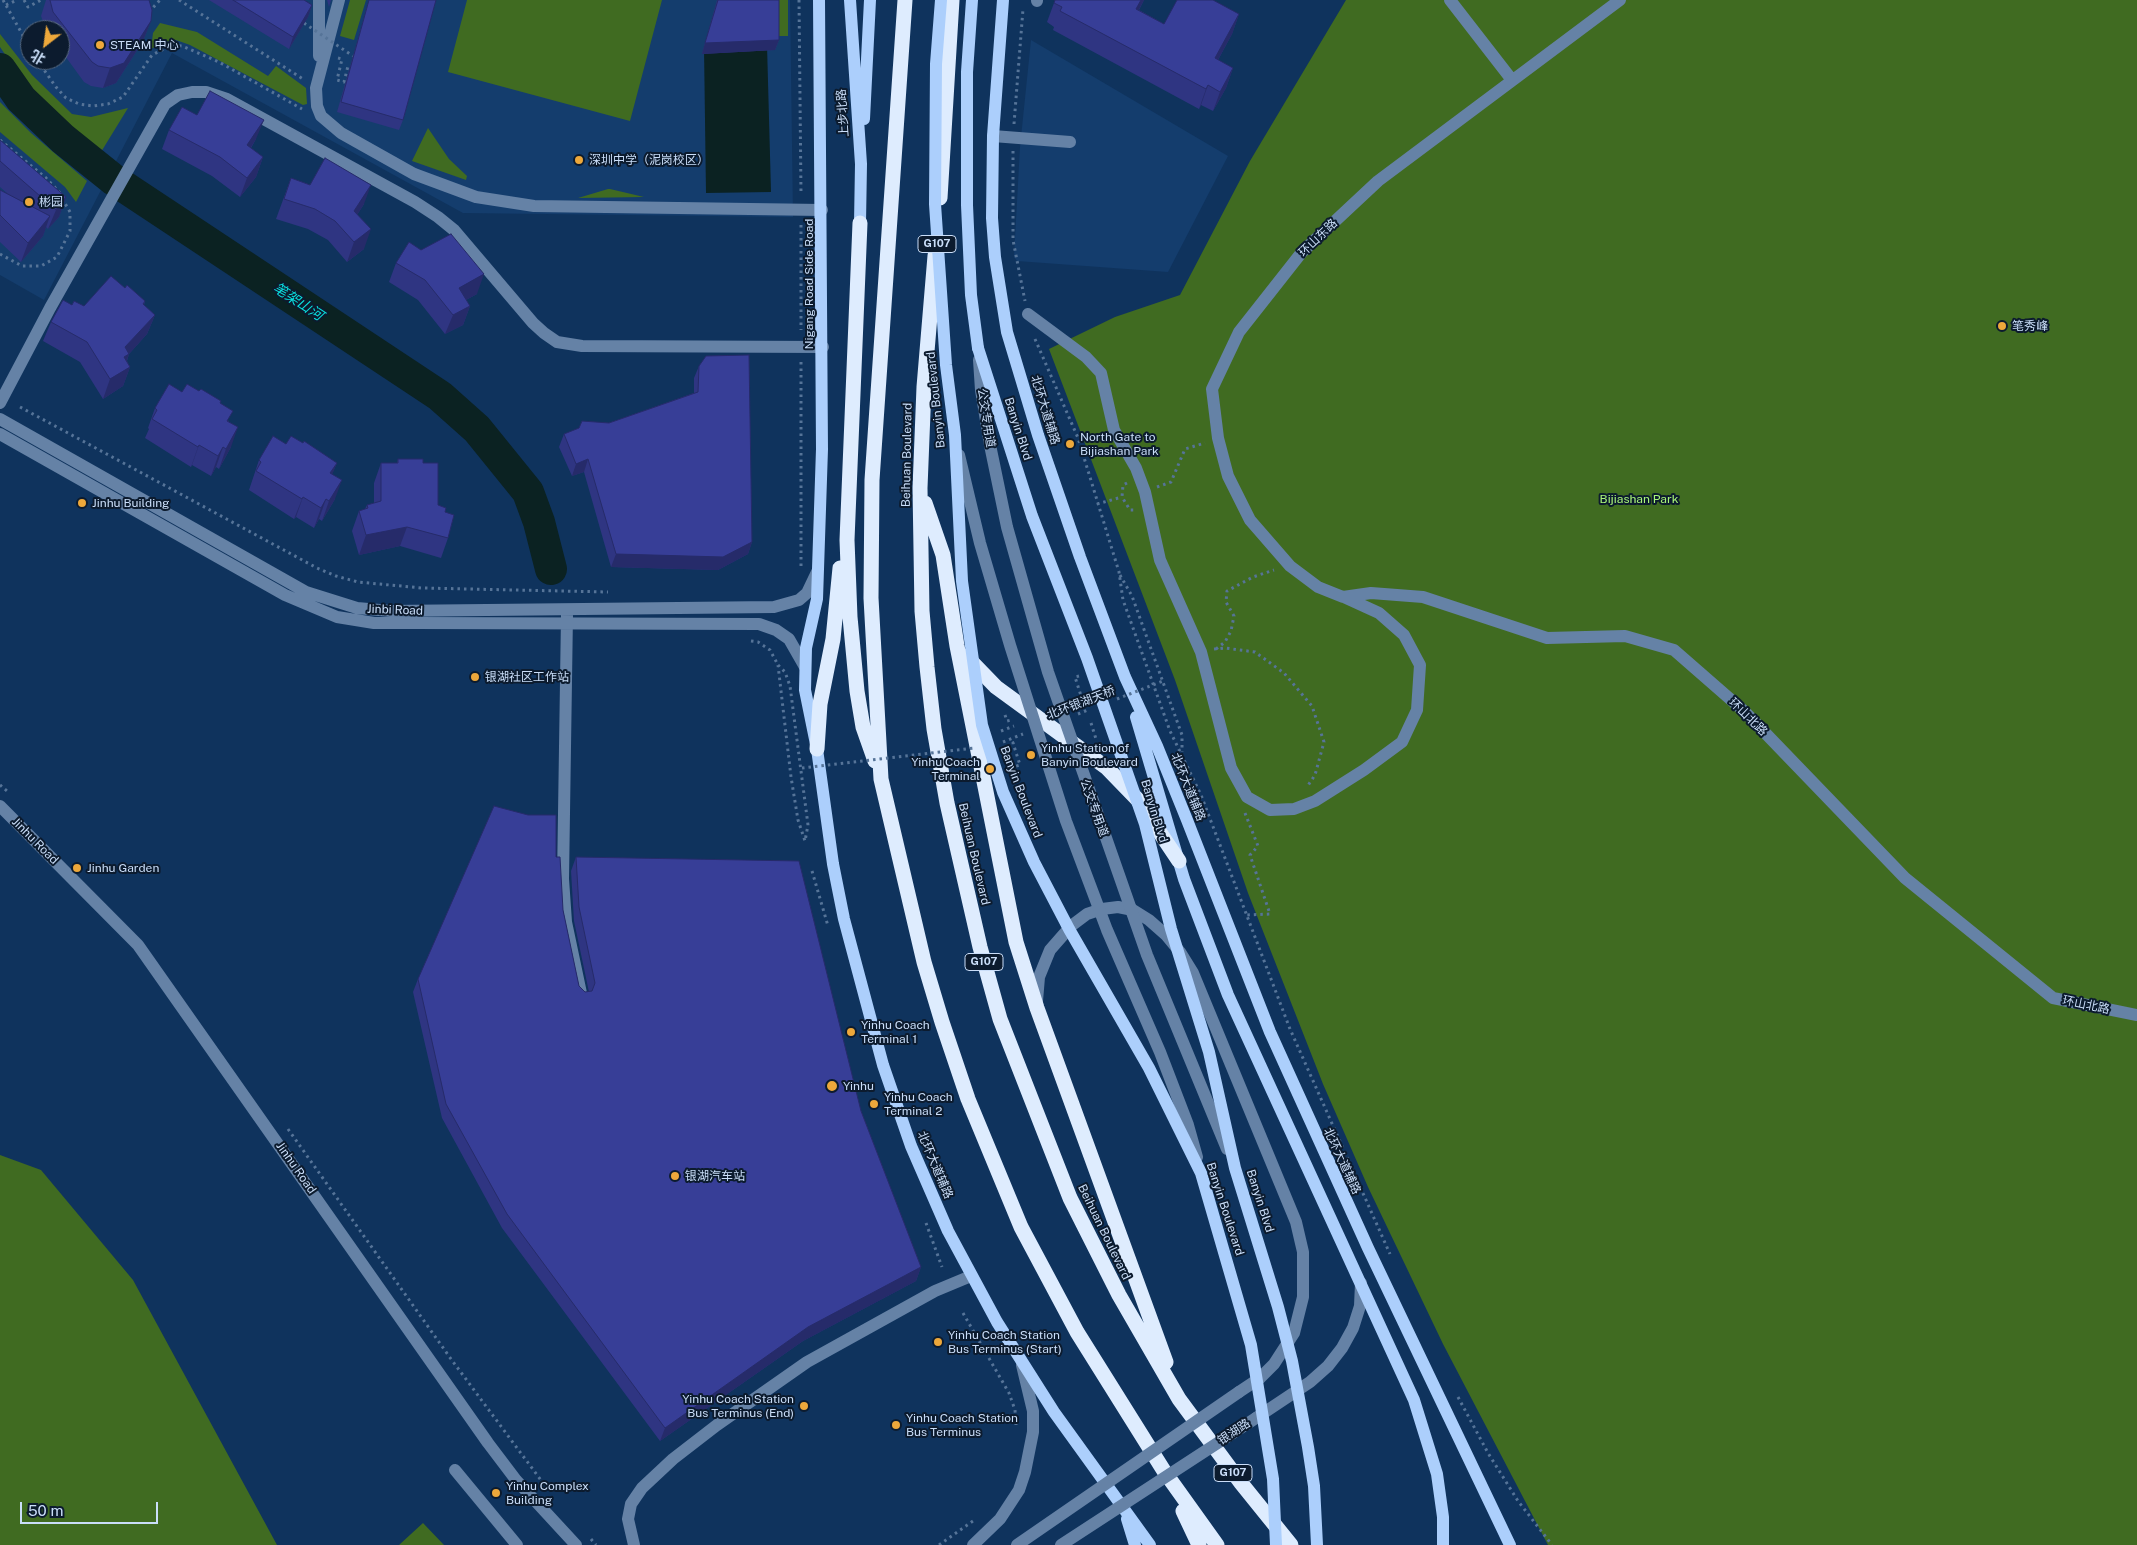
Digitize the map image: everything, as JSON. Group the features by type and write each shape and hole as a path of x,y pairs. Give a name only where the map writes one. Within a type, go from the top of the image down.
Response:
{"highway":[{"path":"881,779 871,598 872,480 906,0"},
{"name":"Beihuan Boulevard","path":"952,0 939,224 924,387 920,488 922,611 934,729 962,868 1000,1019 1070,1198 1119,1295 1179,1399 1241,1483 1291,1545"},
{"path":"860,223 847,540 850,617 863,727 881,779 924,962 966,1090 995,1168 1046,1278 1077,1332 1164,1471 1217,1545"},
{"path":"920,488 942,555 957,646 1016,942 1179,1399"},
{"path":"817,749 820,704 833,639 840,561 847,540"},
{"path":"957,646 996,687 1107,768 1138,800 1179,861"},
{"path":"1164,1471 1199,1545"}],"main road":[{"name":"Nigang Road Side Road","path":"819,568 823,347 820,0"},
{"name":"上步北路","path":"850,0 861,164 860,223"},
{"path":"861,164 870,0"},
{"name":"Banyin Boulevard","path":"941,0 936,64 935,204 946,365 955,435 962,581 967,628 982,725 991,758 1017,826 1034,862 1069,929 1149,1068 1201,1174 1251,1345 1273,1479 1276,1545"},
{"name":"Banyin Blvd","path":"972,0 967,72 967,205 971,295 978,348 1032,516 1087,658 1144,824 1171,929 1209,1052 1235,1168 1278,1307 1292,1361 1314,1486 1317,1545"},
{"name":"北环大道辅路","path":"1003,0 993,136 992,218 999,292 1007,332 1038,435 1125,677 1163,762 1245,971 1302,1105 1510,1545"},
{"name":"北环大道辅路","path":"819,568 817,600 806,648 807,704 817,749 833,864 870,1021 911,1146 948,1231 971,1276 1021,1360 1054,1412 1150,1545"},
{"path":"1125,677 1179,861 1228,995 1414,1400 1430,1448 1440,1497 1443,1545"},
{"path":"1123,1508 1135,1545"}],"street":[{"path":"319,0 320,71"},
{"path":"339,0 316,88 317,106 321,116 341,133 414,174 476,197 534,206 822,210"},
{"path":"1450,0 1512,80"},
{"name":"环山东路","path":"1290,566 1250,520 1228,476 1218,438 1212,389 1239,332 1302,252 1378,181 1620,0"},
{"path":"0,402 135,155 165,104 178,95 192,92 206,92 227,99 415,202 454,230 533,323 544,334 557,342 582,346 823,347"},
{"path":"993,136 1070,142"},
{"path":"1028,314 1086,357 1101,373 1114,430 1136,468 1145,492 1160,560 1201,652 1231,768 1247,798 1270,810 1294,808 1315,801 1340,786 1402,742 1417,710 1420,665 1404,634 1379,613 1343,597"},
{"name":"公交专用道","path":"978,348 981,390 1007,527 1048,672 1147,955 1235,1168"},
{"name":"Jinbi Road","path":"0,419 298,588 325,600 346,606 380,611 774,607 799,600 807,593 819,568"},
{"name":"Jinbi Road","path":"0,434 285,595 337,617 384,623 759,624 776,630 789,639 805,667"},
{"path":"955,435 980,543 1066,821 1107,930 1188,1125 1201,1174"},
{"name":"环山北路","path":"1290,566 1318,587 1343,597 1371,593 1423,597 1547,638 1625,636 1674,650 1745,712 1905,878 2053,998 2137,1015"},
{"path":"567,610 563,879 566,922 582,998"},
{"name":"Jinhu Road","path":"0,806 138,945 488,1443 516,1480 576,1545"},
{"path":"1017,1545 1260,1378 1274,1364 1294,1333 1303,1297 1303,1252 1296,1222 1193,973 1180,952 1166,935 1149,920 1133,910 1118,907 1086,914 1071,926 1050,950 1039,977 1036,993 1038,1008"},
{"path":"634,1545 628,1519 631,1504 642,1488 674,1458 717,1425 807,1362 935,1290 971,1276"},
{"name":"银湖路","path":"1061,1545 1310,1382 1337,1354 1354,1328 1360,1306 1361,1283"},
{"path":"973,1545 987,1533 1005,1512 1018,1490 1025,1472 1032,1442 1033,1411 1021,1360"},
{"path":"455,1470 517,1545"}],"path":[{"path":"3,0 20,30"},
{"path":"6,6 17,0"},
{"path":"24,0 28,7 41,0"},
{"path":"146,13 153,10 160,0"},
{"path":"179,0 316,88"},
{"path":"799,0 801,198"},
{"path":"1014,125 1024,0"},
{"path":"304,23 358,59"},
{"path":"342,59 337,80 344,82 348,66 355,68"},
{"path":"0,140 58,190 70,212 70,231 57,257 41,266 22,266 0,254"},
{"path":"3,149 7,145"},
{"path":"1013,151 1013,240 1032,333 1078,438 1119,572 1123,600 1170,731 1201,795 1294,1037 1391,1256"},
{"path":"40,184 46,178"},
{"path":"801,219 801,330"},
{"path":"801,358 801,573"},
{"path":"20,407 317,568 343,578 358,582 422,588 617,592"},
{"path":"1145,492 1171,482 1185,449 1218,438"},
{"path":"1123,485 1122,497 1130,510"},
{"path":"1098,504 1122,497"},
{"path":"1216,649 1225,642 1231,631 1234,616 1226,602 1227,591 1253,577 1290,566"},
{"path":"1119,572 1132,596 1182,735 1182,753"},
{"path":"1201,652 1226,648 1255,652 1284,673 1312,706 1324,742 1314,775 1294,808"},
{"path":"790,686 785,672 778,665 791,778 798,820 805,841 808,825 802,768 984,746"},
{"name":"北环银湖天桥","path":"1110,701 1163,681"},
{"name":"北环银湖天桥","path":"1075,714 1093,708"},
{"path":"1001,731 1014,726"},
{"path":"999,743 1031,731"},
{"path":"1005,741 1008,750"},
{"path":"1010,758 1013,767 1020,764 1013,743 1018,741"},
{"path":"1246,915 1270,914 1250,855 1258,846 1240,800 1247,798"},
{"path":"963,1312 1009,1393 1015,1410 1016,1429"},
{"path":"1454,1388 1488,1453 1518,1500 1552,1545"},
{"path":"939,1545 978,1517"}],"shaded area":[{"name":"深圳中学（泥岗校区）","path":"0,0 790,0 793,217 463,213 172,53 44,300 0,275"},
{"path":"1031,40 1228,156 1168,272 1017,261 1014,257 1020,147"},
{"path":"767,45 771,192 706,193 704,47"}],"green space":[{"path":"350,0 366,0 354,40 340,36"},
{"path":"467,0 662,0 630,121 448,72"},
{"path":"777,0 788,0 788,36 777,36"},
{"name":"Bijiashan Park","path":"1346,0 2137,0 2137,1545 1548,1545 1443,1344 1368,1187 1323,1084 1248,893 1175,680 1049,349 1115,317 1180,295 1250,161"},
{"path":"160,23 197,32 268,76 276,66 306,88 307,104 303,105 190,45 176,40 164,42 151,49 153,33"},
{"path":"0,34 20,60 20,70 28,70 72,114 91,117 128,108 101,152 67,125 25,84 0,47"},
{"path":"0,102 31,133 87,181 76,202 65,187 0,132"},
{"path":"428,128 449,159 467,176 466,180 412,161"},
{"path":"610,189 644,197 578,198"},
{"path":"0,1155 41,1170 133,1280 277,1545 0,1545"},
{"path":"423,1523 444,1545 399,1545"}],"building":[{"name":"STEAM 中心","path":"50,0 149,0 152,10 151,21 124,63 110,68 98,66 92,62 70,34 70,20 59,20 53,12"},
{"path":"233,0 304,0 312,5 293,37"},
{"path":"369,0 436,0 403,120 341,102"},
{"path":"718,0 779,0 779,40 705,43"},
{"path":"1055,0 1141,0 1136,9 1164,24 1177,0 1213,0 1239,14 1215,58 1233,68 1220,92 1208,85 1206,89 1060,11 1062,7 1054,3"},
{"path":"210,91 264,120 247,145 263,157 247,178 220,157 169,130 182,107 197,115"},
{"path":"0,140 66,197 56,210 0,161"},
{"path":"325,158 371,185 354,211 371,229 354,242 335,221 315,209 284,199 291,178 310,185"},
{"path":"0,190 50,216 28,243 0,215"},
{"path":"451,234 484,274 459,288 470,306 453,315 425,280 396,263 409,242 421,250"},
{"path":"111,276 125,288 127,285 145,301 143,304 155,315 125,347 129,354 124,357 130,367 110,379 87,342 51,322 63,300 72,305 74,301 84,306"},
{"path":"749,355 752,542 723,557 616,554 588,459 576,464 564,434 579,428 582,421 609,423 698,392 699,366 706,356"},
{"path":"169,384 182,392 187,384 199,391 201,389 233,411 227,421 238,427 226,449 223,447 218,456 199,445 198,447 152,419 157,410 155,408"},
{"path":"273,436 286,444 291,436 303,443 304,441 337,463 330,473 342,480 329,501 326,499 321,508 303,497 302,499 256,471 261,462 259,460"},
{"path":"398,459 423,459 423,463 438,463 438,505 446,508 445,512 454,515 448,538 407,527 366,535 359,511 368,508 367,505 381,501 381,463 398,463"},
{"name":"银湖汽车站","path":"494,806 528,815 556,815 556,857 560,857 563,910 579,986 585,992 592,991 595,983 579,907 576,857 799,861 861,1111 921,1267 808,1327 665,1428 507,1214 446,1104 418,979"}],"waterway":[{"name":"笔架山河","path":"0,69 21,99 63,139 114,180 440,396 477,429 528,492 539,522 551,569"}],"place":[{"name":"STEAM 中心","path":"100,45"},
{"name":"深圳中学（泥岗校区）","path":"579,160"},
{"name":"彬园","path":"29,202"},
{"name":"笔秀峰","path":"2002,326"},
{"name":"North Gate to Bijiashan Park","path":"1070,444"},
{"name":"Jinhu Building","path":"82,503"},
{"name":"银湖社区工作站","path":"475,677"},
{"name":"Yinhu Station of Banyin Boulevard","path":"1031,755"},
{"name":"Yinhu Coach Terminal","path":"990,769"},
{"name":"Jinhu Garden","path":"77,868"},
{"name":"Yinhu Coach Terminal 1","path":"851,1032"},
{"name":"Yinhu","path":"832,1086"},
{"name":"Yinhu Coach Terminal 2","path":"874,1104"},
{"name":"银湖汽车站","path":"675,1176"},
{"name":"Yinhu Coach Station Bus Terminus (Start)","path":"938,1342"},
{"name":"Yinhu Coach Station Bus Terminus (End)","path":"804,1406"},
{"name":"Yinhu Coach Station Bus Terminus","path":"896,1425"},
{"name":"Yinhu Complex Building","path":"496,1493"}]}
